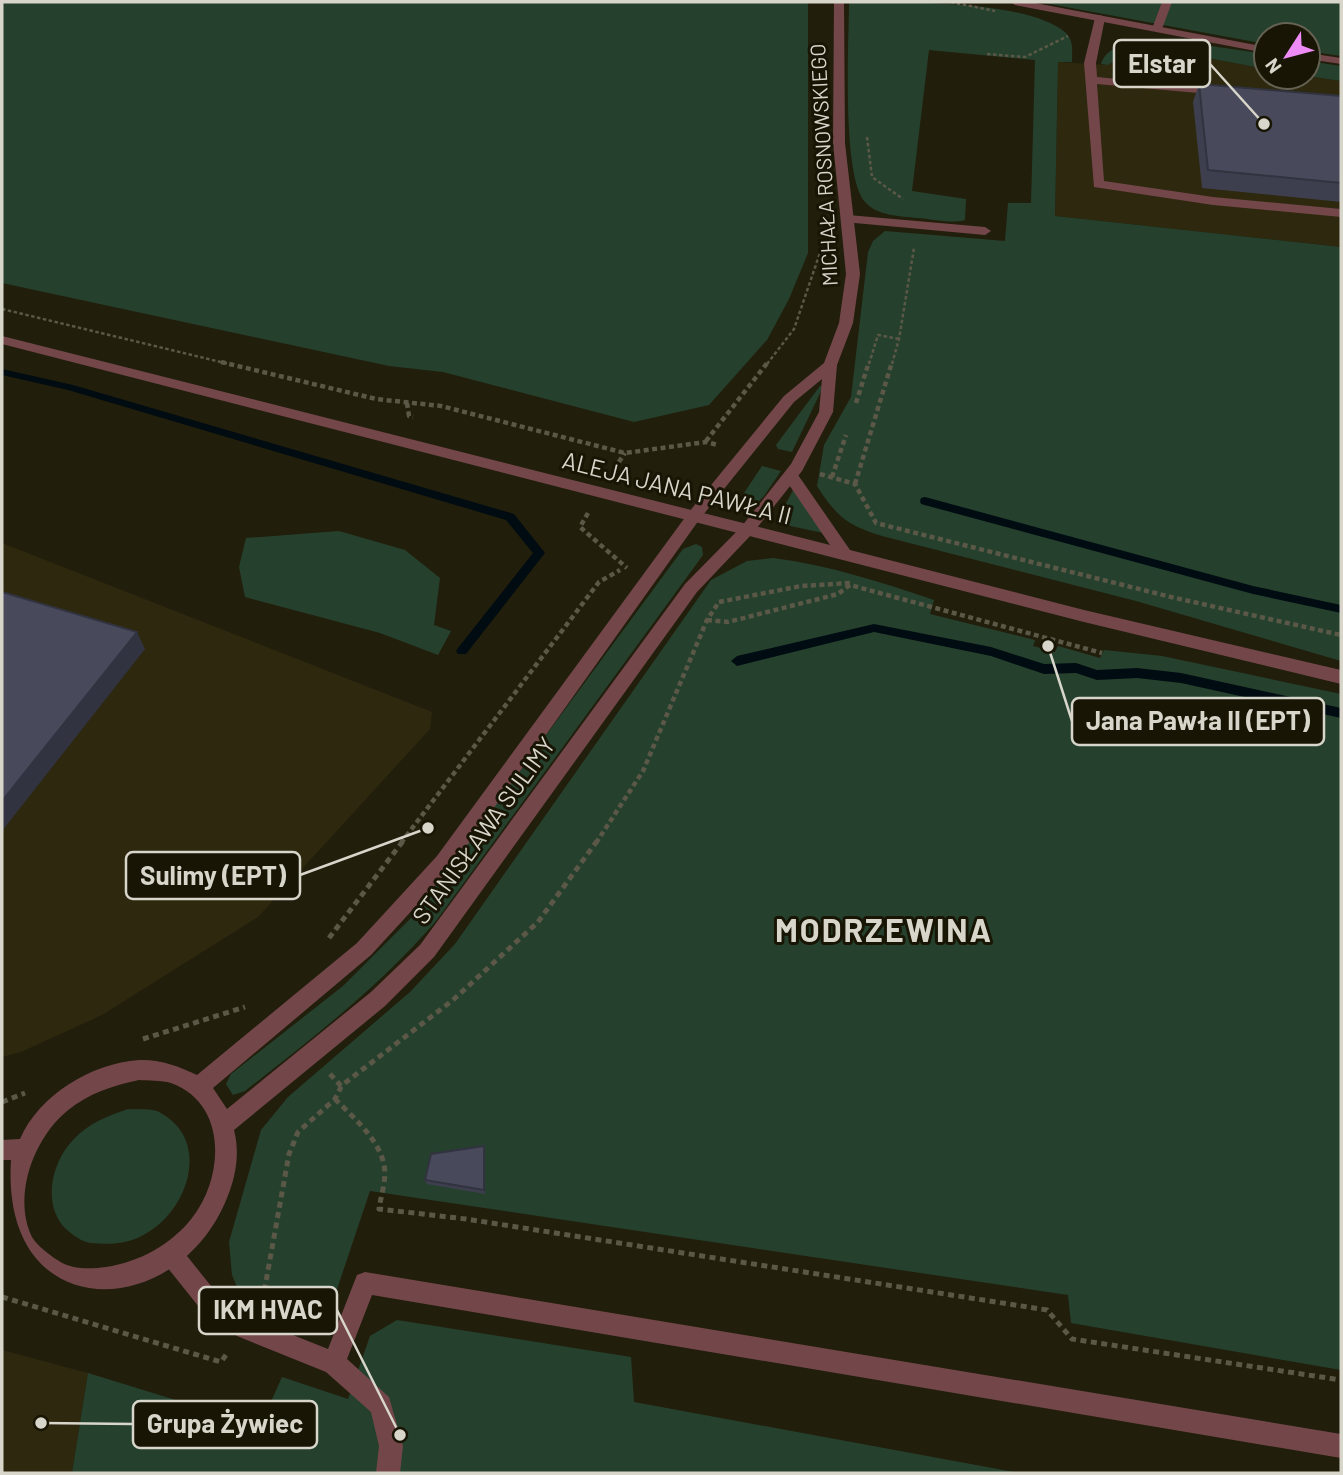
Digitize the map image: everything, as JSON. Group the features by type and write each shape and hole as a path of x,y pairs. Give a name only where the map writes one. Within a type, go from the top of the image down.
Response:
{"street":[{"name":"MICHAŁA ROSNOWSKIEGO","path":"747,530 790,476 826,412 830,365 846,323 853,274 838,131 839,2"},
{"path":"1015,2 1252,47"},
{"path":"1157,29 1167,2"},
{"path":"1100,18 1090,63 1098,184 1213,201 1341,213"},
{"path":"1322,58 1341,61"},
{"path":"1093,80 1236,93"},
{"path":"848,219 985,231"},
{"name":"ALEJA JANA PAWŁA II","path":"2,340 1084,616 1341,677"},
{"name":"MICHAŁA ROSNOWSKIEGO","path":"694,516 789,399 830,365"},
{"path":"790,476 844,554"},
{"name":"STANISŁAWA SULIMY","path":"198,1087 364,949 444,862 694,516"},
{"name":"STANISŁAWA SULIMY","path":"224,1125 378,999 427,951 691,588 747,530"},
{"path":"139,1070 171,1073 198,1087 214,1103 224,1125 228,1157 220,1192 201,1226 171,1254 131,1275 88,1281 51,1270 24,1245 6,1211 13,1180 13,1149 73,1093 105,1077 139,1070"},
{"path":"171,1254 206,1299 245,1328 334,1363 381,1405 391,1446 388,1473"},
{"path":"334,1363 365,1283 1341,1446"}],"path":[{"path":"987,54 1026,57 1069,36"},
{"path":"2,309 376,399 441,406 625,453 706,442 794,329 814,278 822,245"},
{"path":"853,413 878,335 899,340"},
{"path":"832,477 849,426"},
{"path":"855,484 876,523 1171,597 1341,635"},
{"path":"327,940 599,582 624,568"},
{"path":"323,1065 341,1086 453,1000 538,922 609,825 643,771 707,620 719,602 801,586 850,586 1102,653"},
{"path":"707,620 729,622 838,594 850,586"},
{"path":"335,1099 360,1126 381,1156 384,1175 379,1209 466,1219 1047,1310 1072,1339 1341,1380"}],"shaded area":[{"path":"1139,45 1252,66 1252,91 1322,91 1322,78 1341,81 1341,247 1055,216 1058,62 1108,65"},
{"path":"2,543 432,712 430,729 258,917 102,1015 21,1052 2,1057"},
{"path":"2,1350 88,1373 72,1473 2,1473"}],"green space":[{"path":"2,2 808,2 808,253 789,299 767,340 709,405 634,422 443,372 389,366 2,283"},
{"path":"849,2 931,3 994,8 1047,22 1068,35 1072,62 1058,62 1055,216 1341,247 1341,661 1136,601 882,536 851,524 837,513 824,497 817,486 824,445 851,397 868,252 873,241 885,231 1005,241 1008,203 1031,203 1035,60 929,50 912,191 966,199 965,220 948,221 890,215 877,211 866,203 858,189 850,139"},
{"path":"1039,2 1341,2 1341,56 1322,53 1322,21 1252,21 1252,41"},
{"path":"1163,39 1252,52 1252,66 1139,45 1108,65 1101,64 1111,51 1136,42"},
{"path":"1322,63 1341,66 1341,81 1322,78"},
{"path":"820,386 823,387 792,452 778,449 776,445"},
{"path":"762,466 781,471 764,496 749,511 739,508 742,496"},
{"path":"794,488 812,519 828,534 776,523"},
{"path":"339,531 405,550 440,578 434,625 451,631 438,655 380,633 245,597 239,567 246,538"},
{"path":"696,544 702,547 703,555 436,921 392,968 345,1010 245,1091 233,1095 226,1084 231,1074 343,986 413,916 683,549"},
{"path":"773,558 834,570 914,593 934,600 930,614 1035,640 1033,646 1055,652 1058,646 1100,658 1104,650 1162,656 1341,694 1341,1370 1071,1323 1068,1295 370,1191 330,1310 309,1325 281,1322 243,1301 232,1275 229,1242 261,1130 288,1097 410,992 455,944 711,580 747,561"},
{"path":"128,1109 156,1111 175,1124 185,1139 189,1173 174,1207 162,1222 147,1233 127,1242 86,1242 62,1225 56,1214 52,1188 58,1162 73,1140 85,1129"},
{"path":"397,1320 631,1357 634,1402 1020,1473 72,1473 88,1373 260,1426 282,1377 348,1399 370,1336"}],"building":[{"path":"1199,84 1252,88 1252,91 1341,96 1341,183 1208,170"},
{"path":"2,592 137,632 2,801"},
{"path":"484,1146 484,1190 425,1180 431,1154"}],"waterway":[{"path":"2,372 69,387 510,517 539,553 462,651"},
{"path":"925,501 1253,590 1341,609"},
{"path":"737,661 874,628 991,652 1044,669 1076,668 1097,675 1137,673 1181,678 1341,713"}],"place":[{"name":"Elstar","path":"1264,124"},
{"name":"Jana Pawła II (EPT)","path":"1048,646"},
{"name":"Sulimy (EPT)","path":"428,828"},
{"name":"Grupa Żywiec","path":"41,1423"},
{"name":"IKM HVAC","path":"400,1435"}],"district":[{"name":"MODRZEWINA","path":"884,929"}]}
